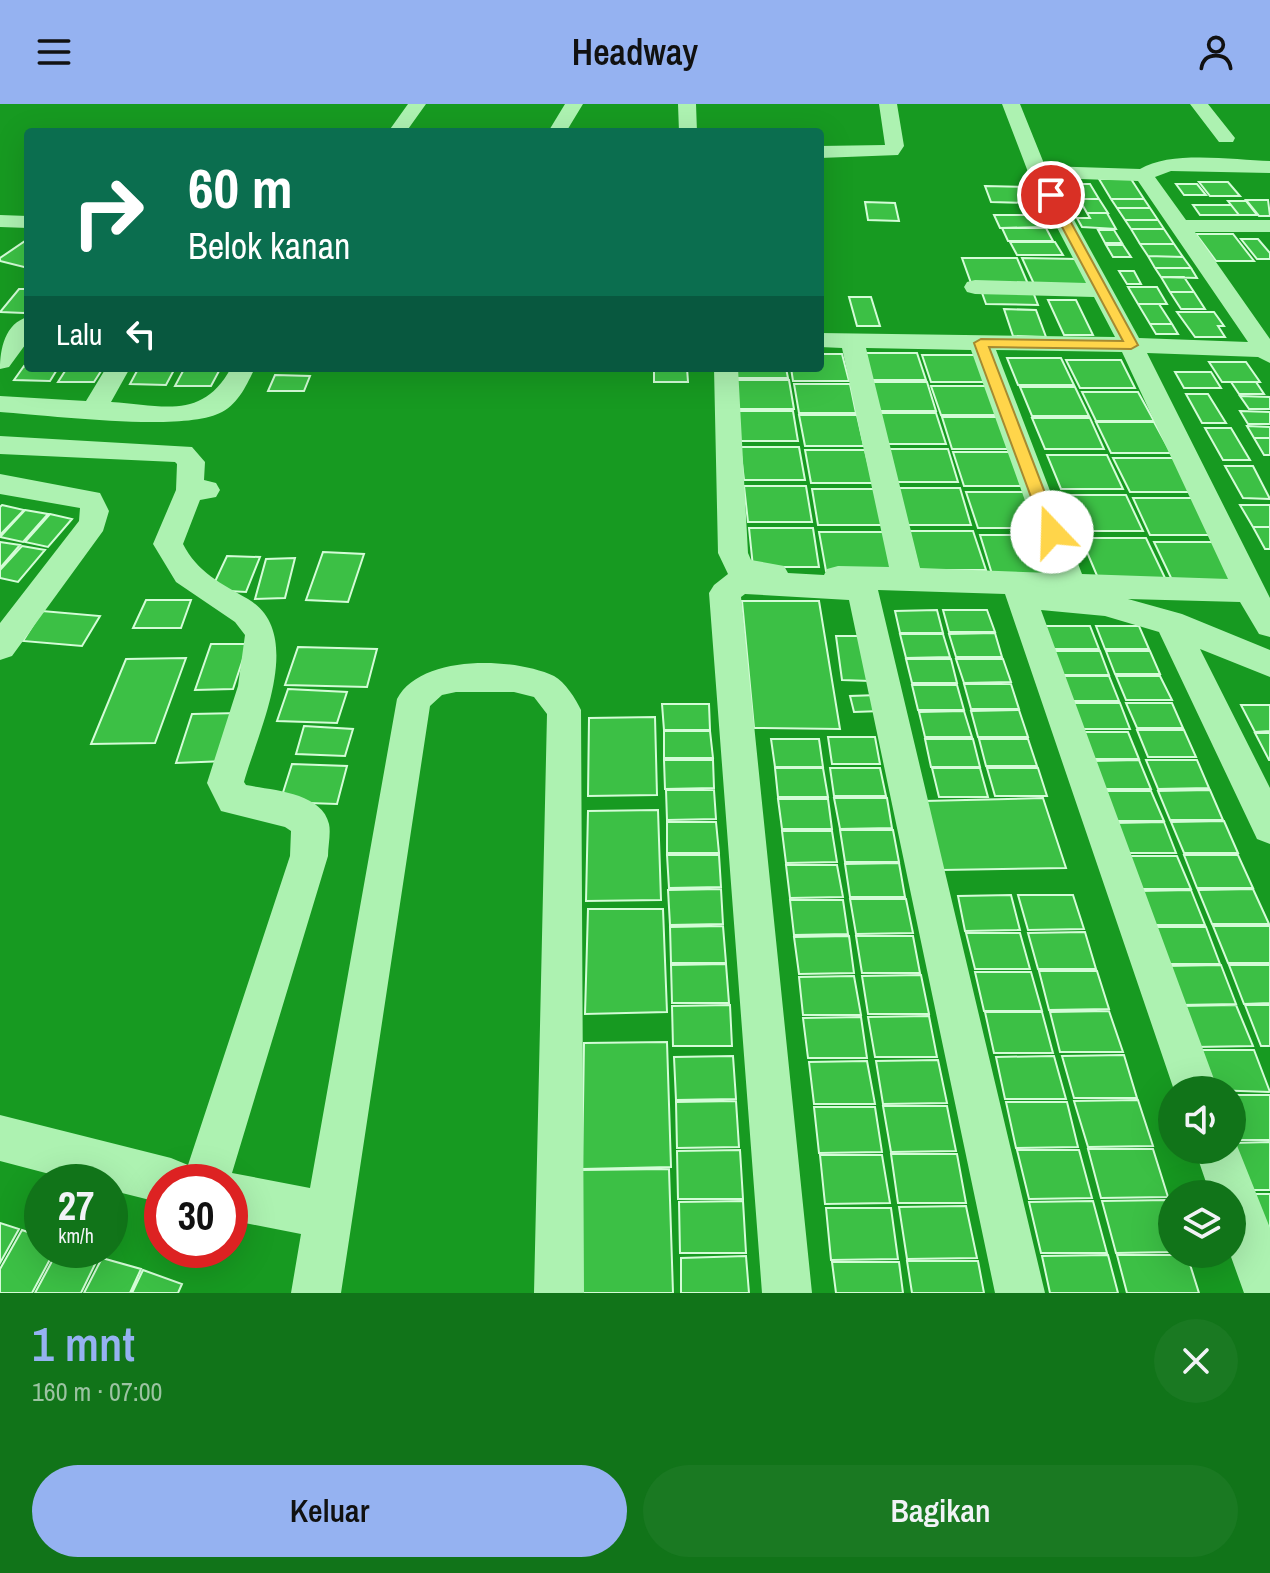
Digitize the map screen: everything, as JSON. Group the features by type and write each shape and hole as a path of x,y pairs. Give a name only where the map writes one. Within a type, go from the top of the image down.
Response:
{"street":[{"path":"400,128 417,104"},
{"path":"559,128 574,104"},
{"path":"687,104 688,128"},
{"path":"824,152 891,151 895,146 888,104"},
{"path":"1011,104 1038,172 1131,345 1249,591 1270,625"},
{"path":"1199,104 1226,138"},
{"path":"1038,172 1144,175 1157,167 1171,165 1270,167"},
{"path":"1144,175 1268,353"},
{"path":"0,239 14,222"},
{"path":"1179,226 1270,226"},
{"path":"975,287 1101,290"},
{"path":"0,362 24,329"},
{"path":"824,340 1131,345 1268,353"},
{"path":"852,340 907,580"},
{"path":"981,343 1072,587"},
{"path":"94,409 116,372"},
{"path":"0,404 182,415 199,413 229,396 241,372"},
{"path":"726,372 733,553 741,570 1072,587 1249,591"},
{"path":"0,445 182,453 191,462 198,490 168,544 180,570 254,620 261,635 261,660 225,783 234,799 295,812 310,824 309,856 212,1164"},
{"path":"0,484 90,500 94,505 93,524 0,647"},
{"path":"787,1293 725,593 738,582 862,589 1020,1293"},
{"path":"1191,1076 1020,596 1105,604 1171,623 1270,664"},
{"path":"0,598 31,605"},
{"path":"1171,623 1270,827"},
{"path":"316,1293 414,699 432,684 456,678 514,678 545,687 564,710 559,1293"},
{"path":"0,1138 144,1175"},
{"path":"1223,1164 1269,1293"},
{"path":"248,1200 329,1216"}],"building":[{"path":"1099,179 1131,179 1144,199 1111,199"},
{"path":"1199,182 1228,182 1240,196 1210,196"},
{"path":"1070,184 1090,184 1099,199 1080,199"},
{"path":"1176,184 1197,184 1206,195 1184,195"},
{"path":"985,186 1025,187 1032,203 991,202"},
{"path":"1079,199 1099,199 1108,213 1087,213"},
{"path":"1111,199 1144,199 1150,208 1117,208"},
{"path":"1246,200 1268,200 1270,216 1259,216"},
{"path":"1228,201 1246,201 1257,215 1239,215"},
{"path":"865,202 895,203 899,221 868,220"},
{"path":"1193,205 1231,205 1239,215 1200,215"},
{"path":"1117,208 1150,208 1158,220 1125,220"},
{"path":"1087,213 1107,213 1116,229 1082,227 1077,218 1090,218"},
{"path":"994,215 1037,215 1044,227 1000,228"},
{"path":"1125,220 1158,220 1164,229 1131,229"},
{"path":"1002,228 1046,228 1053,241 1008,241"},
{"path":"1131,229 1164,229 1174,244 1140,244"},
{"path":"1098,230 1114,230 1122,243 1105,243"},
{"path":"1196,234 1233,234 1254,261 1216,261"},
{"path":"1241,239 1258,239 1270,253 1270,259 1257,259"},
{"path":"24,242 24,267 0,261"},
{"path":"1010,242 1055,242 1063,255 1017,255"},
{"path":"1140,244 1174,244 1183,257 1148,256"},
{"path":"1106,245 1123,245 1131,257 1113,257"},
{"path":"1148,256 1183,257 1191,268 1155,268"},
{"path":"962,258 1017,258 1028,284 971,283"},
{"path":"1022,258 1078,259 1091,284 1034,284"},
{"path":"1155,268 1191,268 1197,278 1161,277"},
{"path":"1119,271 1134,271 1141,284 1127,284"},
{"path":"1161,277 1184,277 1194,292 1170,292"},
{"path":"1128,287 1157,287 1167,304 1138,304"},
{"path":"19,289 24,289 24,313 0,312"},
{"path":"981,290 1033,292 1038,305 986,304"},
{"path":"1170,292 1194,292 1205,309 1181,309"},
{"path":"849,297 871,297 880,326 857,326"},
{"path":"1048,300 1076,300 1093,335 1064,335"},
{"path":"1138,304 1159,304 1172,324 1150,324"},
{"path":"1004,309 1036,310 1046,337 1013,336"},
{"path":"1177,312 1214,312 1224,326 1218,326 1225,337 1195,337"},
{"path":"1150,324 1172,324 1178,334 1156,334"},
{"path":"863,353 917,353 926,380 870,380"},
{"path":"824,354 842,354 849,381 793,381 792,372 824,372"},
{"path":"922,355 976,355 986,382 931,382"},
{"path":"1007,358 1061,358 1074,385 1018,385"},
{"path":"1066,360 1121,360 1135,388 1080,388"},
{"path":"1209,362 1246,362 1260,382 1222,382"},
{"path":"24,366 24,372 56,372 50,381 14,380"},
{"path":"64,372 100,372 94,382 58,382"},
{"path":"136,372 173,372 166,385 130,384"},
{"path":"182,372 218,372 211,386 175,386"},
{"path":"654,372 687,372 688,382 654,382"},
{"path":"732,372 787,372 788,378 733,378"},
{"path":"1175,372 1211,372 1221,388 1184,388"},
{"path":"275,375 310,376 304,391 268,391"},
{"path":"734,380 789,380 794,409 737,409"},
{"path":"871,382 927,382 936,411 879,411"},
{"path":"1231,382 1256,382 1264,394 1239,394"},
{"path":"794,384 850,384 856,413 799,413"},
{"path":"931,386 987,386 998,415 941,415"},
{"path":"1020,387 1075,387 1089,416 1032,416"},
{"path":"1082,392 1138,392 1154,421 1096,421"},
{"path":"1186,394 1208,394 1226,423 1202,423"},
{"path":"1240,396 1270,397 1270,409 1249,409"},
{"path":"736,411 793,411 798,441 739,441"},
{"path":"1240,411 1270,412 1270,424 1248,424"},
{"path":"879,413 936,413 946,444 887,444"},
{"path":"799,415 857,415 864,446 805,446"},
{"path":"942,417 999,417 1011,449 952,449"},
{"path":"1032,418 1090,418 1104,449 1045,449"},
{"path":"1096,422 1154,422 1171,453 1111,453"},
{"path":"1247,426 1270,427 1270,438 1254,438"},
{"path":"1205,428 1231,428 1250,460 1223,460"},
{"path":"1254,438 1270,438 1270,455 1264,455"},
{"path":"740,447 799,447 805,480 744,480"},
{"path":"888,449 948,449 958,482 896,482"},
{"path":"805,450 865,450 873,483 811,483"},
{"path":"953,452 1013,452 1026,486 964,486"},
{"path":"1047,455 1107,455 1123,489 1061,489"},
{"path":"1113,458 1174,458 1192,492 1130,492"},
{"path":"1225,466 1253,466 1270,499 1243,498"},
{"path":"744,486 806,486 812,522 748,522"},
{"path":"898,488 960,488 971,525 907,525"},
{"path":"812,489 874,489 882,525 818,525"},
{"path":"966,492 1028,492 1042,528 978,528"},
{"path":"1064,495 1126,495 1143,531 1079,531"},
{"path":"1133,498 1195,498 1215,535 1150,535"},
{"path":"1240,505 1270,505 1270,527 1253,527"},
{"path":"0,507 24,510 0,535"},
{"path":"25,510 48,514 23,542 0,537"},
{"path":"50,514 72,519 48,547 25,542"},
{"path":"1253,527 1270,527 1270,549 1265,549"},
{"path":"749,528 813,528 819,567 753,567"},
{"path":"909,531 973,531 986,570 919,570"},
{"path":"819,532 884,532 893,571 826,571"},
{"path":"980,535 1044,535 1059,574 992,574"},
{"path":"1081,538 1146,538 1165,578 1098,578"},
{"path":"0,542 20,545 0,568"},
{"path":"1154,542 1219,542 1240,582 1173,582"},
{"path":"22,546 45,550 18,582 0,578 0,570"},
{"path":"323,552 364,554 348,602 306,600"},
{"path":"227,556 260,557 246,592 211,590"},
{"path":"295,558 285,598 255,599 266,559"},
{"path":"146,600 191,600 181,628 133,628"},
{"path":"742,601 819,601 840,729 754,728"},
{"path":"937,610 943,633 900,633 895,611"},
{"path":"943,610 987,610 995,632 949,632"},
{"path":"42,611 100,616 82,646 23,641"},
{"path":"1045,626 1090,626 1099,649 1053,649"},
{"path":"1096,626 1139,626 1149,649 1105,649"},
{"path":"995,633 1002,657 956,657 949,634"},
{"path":"900,634 943,634 950,657 906,658"},
{"path":"836,636 862,636 870,681 842,680"},
{"path":"211,644 248,644 233,689 195,690"},
{"path":"298,647 377,649 367,687 285,685"},
{"path":"1054,651 1100,651 1109,675 1062,675"},
{"path":"1106,651 1150,651 1160,674 1115,674"},
{"path":"186,658 155,743 91,744 126,659"},
{"path":"906,659 951,659 957,683 912,683"},
{"path":"956,659 1003,659 1011,682 964,683"},
{"path":"1062,676 1109,676 1119,701 1071,701"},
{"path":"1116,676 1160,676 1172,700 1126,700"},
{"path":"964,684 1011,684 1019,709 971,709"},
{"path":"912,685 957,685 964,710 918,710"},
{"path":"288,689 347,692 337,723 277,721"},
{"path":"878,695 881,711 854,712 850,696"},
{"path":"1072,703 1120,703 1130,729 1081,729"},
{"path":"1126,703 1172,703 1183,728 1137,728"},
{"path":"662,704 709,704 710,730 664,730"},
{"path":"1241,705 1270,705 1270,731 1255,732"},
{"path":"1019,710 1028,737 978,737 971,711"},
{"path":"964,711 972,737 925,737 919,712"},
{"path":"239,713 226,761 176,763 192,714"},
{"path":"655,717 657,795 588,796 589,718"},
{"path":"304,726 353,729 345,756 296,754"},
{"path":"1137,730 1184,730 1196,757 1148,757"},
{"path":"664,731 710,731 713,758 664,758"},
{"path":"1081,732 1128,732 1139,759 1091,759"},
{"path":"1255,733 1270,733 1270,760 1269,760"},
{"path":"828,737 875,737 880,764 832,764"},
{"path":"771,739 819,739 823,767 775,767"},
{"path":"925,739 973,739 980,767 931,767"},
{"path":"979,739 1028,739 1037,766 986,766"},
{"path":"664,760 713,760 714,788 665,789"},
{"path":"1139,760 1151,789 1102,789 1092,761"},
{"path":"1146,760 1197,760 1209,788 1158,789"},
{"path":"292,764 347,766 337,804 280,802"},
{"path":"775,768 823,768 828,797 778,797"},
{"path":"830,768 880,768 886,796 834,796"},
{"path":"932,768 980,768 988,797 939,797"},
{"path":"987,768 1038,768 1047,796 995,796"},
{"path":"666,790 714,790 716,819 667,820"},
{"path":"1210,790 1223,820 1170,820 1158,791"},
{"path":"1103,791 1151,791 1164,821 1113,821"},
{"path":"834,798 887,798 892,828 840,829"},
{"path":"1043,798 1066,868 941,870 925,801"},
{"path":"778,799 828,799 832,829 782,829"},
{"path":"658,810 661,900 586,901 588,811"},
{"path":"1224,821 1238,853 1184,853 1171,822"},
{"path":"667,822 716,822 719,853 667,853"},
{"path":"1164,822 1176,853 1126,853 1114,823"},
{"path":"840,830 893,830 899,862 845,862"},
{"path":"782,831 832,831 837,862 786,863"},
{"path":"667,855 719,855 721,887 669,888"},
{"path":"1184,855 1238,855 1253,888 1197,888"},
{"path":"1126,856 1177,856 1191,889 1138,889"},
{"path":"899,863 905,897 850,897 845,864"},
{"path":"786,865 837,865 843,897 790,898"},
{"path":"721,889 723,924 670,925 668,890"},
{"path":"1253,889 1269,924 1212,924 1198,890"},
{"path":"1191,890 1205,925 1151,925 1139,891"},
{"path":"1011,895 1020,930 965,931 958,896"},
{"path":"1018,895 1073,895 1084,929 1028,930"},
{"path":"850,899 906,899 913,933 856,934"},
{"path":"790,900 843,900 848,934 794,935"},
{"path":"588,909 663,909 667,1012 585,1014"},
{"path":"723,926 726,963 671,963 670,927"},
{"path":"1213,926 1270,926 1270,963 1228,963"},
{"path":"1151,927 1206,927 1220,964 1164,964"},
{"path":"1085,932 1096,969 1038,969 1028,933"},
{"path":"966,933 1020,933 1030,969 975,969"},
{"path":"849,936 854,973 799,974 794,937"},
{"path":"856,936 913,936 920,973 862,973"},
{"path":"726,964 729,1003 672,1003 671,965"},
{"path":"1221,965 1236,1004 1180,1005 1165,966"},
{"path":"1229,965 1270,965 1270,1003 1244,1004"},
{"path":"1039,971 1097,971 1109,1009 1049,1010"},
{"path":"975,972 1031,972 1042,1011 984,1011"},
{"path":"921,975 929,1014 868,1014 862,976"},
{"path":"854,976 861,1015 803,1015 799,977"},
{"path":"730,1005 732,1046 673,1046 672,1006"},
{"path":"1236,1005 1253,1046 1195,1047 1180,1006"},
{"path":"1245,1005 1270,1005 1270,1046 1261,1046"},
{"path":"1109,1011 1123,1052 1060,1052 1050,1012"},
{"path":"985,1012 1042,1012 1053,1053 994,1053"},
{"path":"929,1016 937,1057 875,1057 868,1017"},
{"path":"861,1017 867,1058 808,1058 803,1018"},
{"path":"667,1042 671,1167 582,1169 584,1043"},
{"path":"1195,1050 1254,1050 1270,1092 1246,1091 1246,1076 1205,1076"},
{"path":"1124,1055 1137,1098 1074,1098 1062,1056"},
{"path":"733,1056 736,1099 676,1100 674,1057"},
{"path":"1054,1056 1066,1099 1005,1099 996,1057"},
{"path":"938,1060 947,1103 883,1104 876,1061"},
{"path":"867,1061 875,1104 814,1104 809,1062"},
{"path":"1246,1095 1270,1095 1270,1140 1246,1140"},
{"path":"1138,1100 1153,1146 1088,1147 1074,1101"},
{"path":"736,1101 739,1147 677,1148 676,1102"},
{"path":"1006,1102 1067,1102 1078,1147 1016,1148"},
{"path":"883,1106 947,1106 956,1151 891,1152"},
{"path":"814,1107 875,1107 882,1152 819,1153"},
{"path":"1270,1142 1270,1190 1247,1190 1239,1164 1246,1164 1246,1143"},
{"path":"1088,1149 1153,1149 1163,1180 1158,1180 1158,1197 1101,1198"},
{"path":"740,1150 743,1199 678,1199 677,1151"},
{"path":"1017,1150 1079,1150 1092,1198 1029,1199"},
{"path":"891,1154 957,1154 966,1203 898,1203"},
{"path":"820,1155 882,1155 890,1203 825,1204"},
{"path":"669,1169 673,1293 578,1293 580,1170"},
{"path":"1247,1194 1270,1194 1270,1245"},
{"path":"1158,1200 1158,1252 1116,1253 1102,1201"},
{"path":"743,1201 746,1253 680,1253 679,1202"},
{"path":"1093,1201 1107,1253 1041,1253 1029,1202"},
{"path":"966,1206 977,1258 907,1259 899,1207"},
{"path":"826,1208 891,1208 898,1259 831,1260"},
{"path":"0,1223 19,1229 0,1263"},
{"path":"22,1230 24,1268 45,1268 32,1293 0,1293 0,1269"},
{"path":"1108,1255 1118,1293 1050,1293 1042,1256"},
{"path":"1117,1255 1158,1255 1158,1268 1191,1268 1199,1293 1127,1293"},
{"path":"746,1256 749,1293 681,1293 681,1258"},
{"path":"907,1261 978,1261 984,1293 912,1293"},
{"path":"832,1262 899,1262 903,1293 836,1293"},
{"path":"128,1265 141,1269 130,1293 84,1293 97,1268 128,1268"},
{"path":"48,1268 93,1268 81,1293 35,1293"},
{"path":"143,1270 182,1284 178,1293 132,1293"}],"route":[{"path":"1051,195 1131,345 981,343 1052,532"}]}
